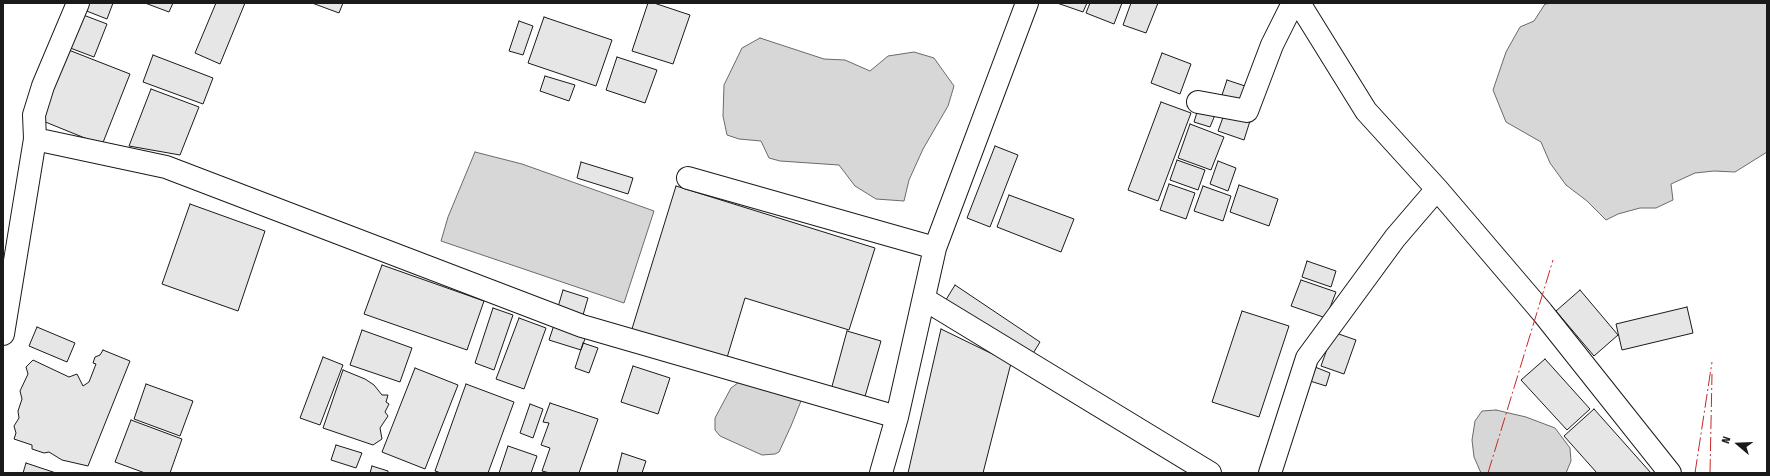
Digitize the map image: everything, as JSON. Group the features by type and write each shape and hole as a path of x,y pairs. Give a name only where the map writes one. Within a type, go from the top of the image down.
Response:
{"street":[{"path":"3,334 35,138 34,115 41,93 78,3"},
{"path":"881,473 897,417 935,248 1027,3"},
{"path":"1198,102 1247,110 1272,45 1293,3"},
{"path":"1299,3 1366,111 1437,189 1542,312 1670,473"},
{"path":"35,138 166,167 582,326 897,417"},
{"path":"688,178 935,248"},
{"path":"1270,473 1308,358 1395,238 1437,189"},
{"path":"924,300 1210,473"}],"shaded area":[{"path":"1767,3 1767,152 1735,172 1714,171 1695,173 1671,184 1673,200 1656,208 1640,208 1618,214 1606,220 1587,201 1566,185 1550,163 1541,142 1506,122 1493,90 1506,52 1520,27 1534,21 1545,4"},
{"path":"760,38 824,59 845,60 870,71 888,56 914,52 934,58 954,86 948,106 923,149 909,180 904,201 876,199 855,186 839,165 780,161 769,158 761,141 739,139 727,135 723,116 724,85 742,48"},
{"path":"475,152 522,164 654,211 624,303 441,241 448,217"},
{"path":"742,380 800,397 801,401 791,426 779,452 775,454 762,455 720,436 715,430 715,418 731,388"},
{"path":"1496,410 1526,417 1555,428 1570,448 1571,461 1566,473 1481,473 1474,457 1472,440 1475,421 1482,411"}],"building":[{"path":"86,3 113,3 107,19 84,10"},
{"path":"145,3 173,3 169,12"},
{"path":"216,3 245,3 220,64 195,53"},
{"path":"312,3 343,3 339,13"},
{"path":"648,3 654,3 690,15 673,64 632,51"},
{"path":"1057,3 1087,3 1083,12"},
{"path":"1090,3 1122,3 1114,24 1086,13"},
{"path":"1131,3 1158,3 1146,33 1123,25"},
{"path":"78,13 107,24 94,57 65,46"},
{"path":"544,17 612,40 596,86 528,63"},
{"path":"519,21 533,26 523,55 509,51"},
{"path":"66,49 130,74 102,145 38,119"},
{"path":"1162,53 1191,64 1180,94 1151,83"},
{"path":"153,55 213,78 203,104 143,82"},
{"path":"617,57 657,70 645,103 606,90"},
{"path":"545,76 575,85 569,101 540,91"},
{"path":"1227,80 1251,88 1244,106 1221,98"},
{"path":"151,89 199,107 180,155 129,146"},
{"path":"1161,102 1191,113 1158,201 1128,190"},
{"path":"1198,109 1215,115 1210,127 1194,122"},
{"path":"1225,112 1250,121 1244,140 1218,131"},
{"path":"1190,124 1224,137 1211,170 1178,158"},
{"path":"995,146 1018,155 990,227 967,218"},
{"path":"1177,160 1205,170 1198,190 1170,180"},
{"path":"1218,161 1236,168 1228,191 1210,184"},
{"path":"581,162 633,178 628,194 577,178"},
{"path":"1169,184 1195,193 1186,219 1160,210"},
{"path":"1239,185 1278,199 1269,226 1230,212"},
{"path":"676,186 875,248 849,330 745,298 726,361 631,332"},
{"path":"1203,186 1231,196 1223,221 1194,211"},
{"path":"1009,195 1074,219 1061,252 997,227"},
{"path":"190,204 265,231 238,311 162,284"},
{"path":"1307,261 1336,271 1331,287 1302,277"},
{"path":"382,265 484,301 467,350 364,314"},
{"path":"1301,280 1336,292 1326,318 1291,306"},
{"path":"955,285 1040,342 1029,360 944,303"},
{"path":"563,290 588,298 583,315 558,307"},
{"path":"1580,290 1618,335 1594,356 1556,311"},
{"path":"1687,307 1693,333 1622,350 1616,324"},
{"path":"493,308 513,315 494,370 475,363"},
{"path":"1242,311 1289,326 1259,417 1212,402"},
{"path":"519,318 546,328 524,389 496,379"},
{"path":"555,322 587,333 581,350 549,340"},
{"path":"37,327 75,343 67,362 29,346"},
{"path":"941,329 1011,363 983,473 908,473"},
{"path":"362,330 412,348 400,382 350,365"},
{"path":"847,331 881,341 864,400 831,390"},
{"path":"1333,332 1356,340 1344,374 1321,366"},
{"path":"583,343 598,348 589,373 575,368"},
{"path":"103,350 130,361 88,466 62,460 49,452 44,453 32,449 32,445 14,439 16,433 14,426 19,418 18,411 22,399 20,391 28,374 26,367 33,360 69,377 77,374 83,386 89,382 96,364 93,363 95,357 100,355"},
{"path":"323,357 343,365 320,425 300,418"},
{"path":"1545,359 1590,409 1567,430 1521,380"},
{"path":"633,366 670,378 658,414 621,402"},
{"path":"1315,367 1330,373 1326,386 1310,381"},
{"path":"415,368 458,385 425,469 382,452"},
{"path":"343,370 365,379 374,385 382,395 388,395 386,402 389,404 385,412 388,416 380,428 382,439 373,445 323,428"},
{"path":"146,384 193,401 180,436 134,419"},
{"path":"466,384 514,402 488,473 441,473 435,471"},
{"path":"550,403 598,419 579,473 550,473 542,471 550,448 541,445 549,423 543,422"},
{"path":"530,404 543,409 533,438 520,433"},
{"path":"1594,409 1651,473 1597,473 1564,436"},
{"path":"131,420 182,439 170,473 145,473 115,462"},
{"path":"336,445 362,453 356,468 331,460"},
{"path":"508,446 537,456 531,473 499,473"},
{"path":"622,453 646,461 642,473 617,473"},
{"path":"26,463 56,473 23,473"},
{"path":"372,466 388,471 388,473 370,473"}],"power":[{"path":"1488,473 1553,260"},
{"path":"1695,473 1712,362"},
{"path":"1710,473 1712,374"}]}
